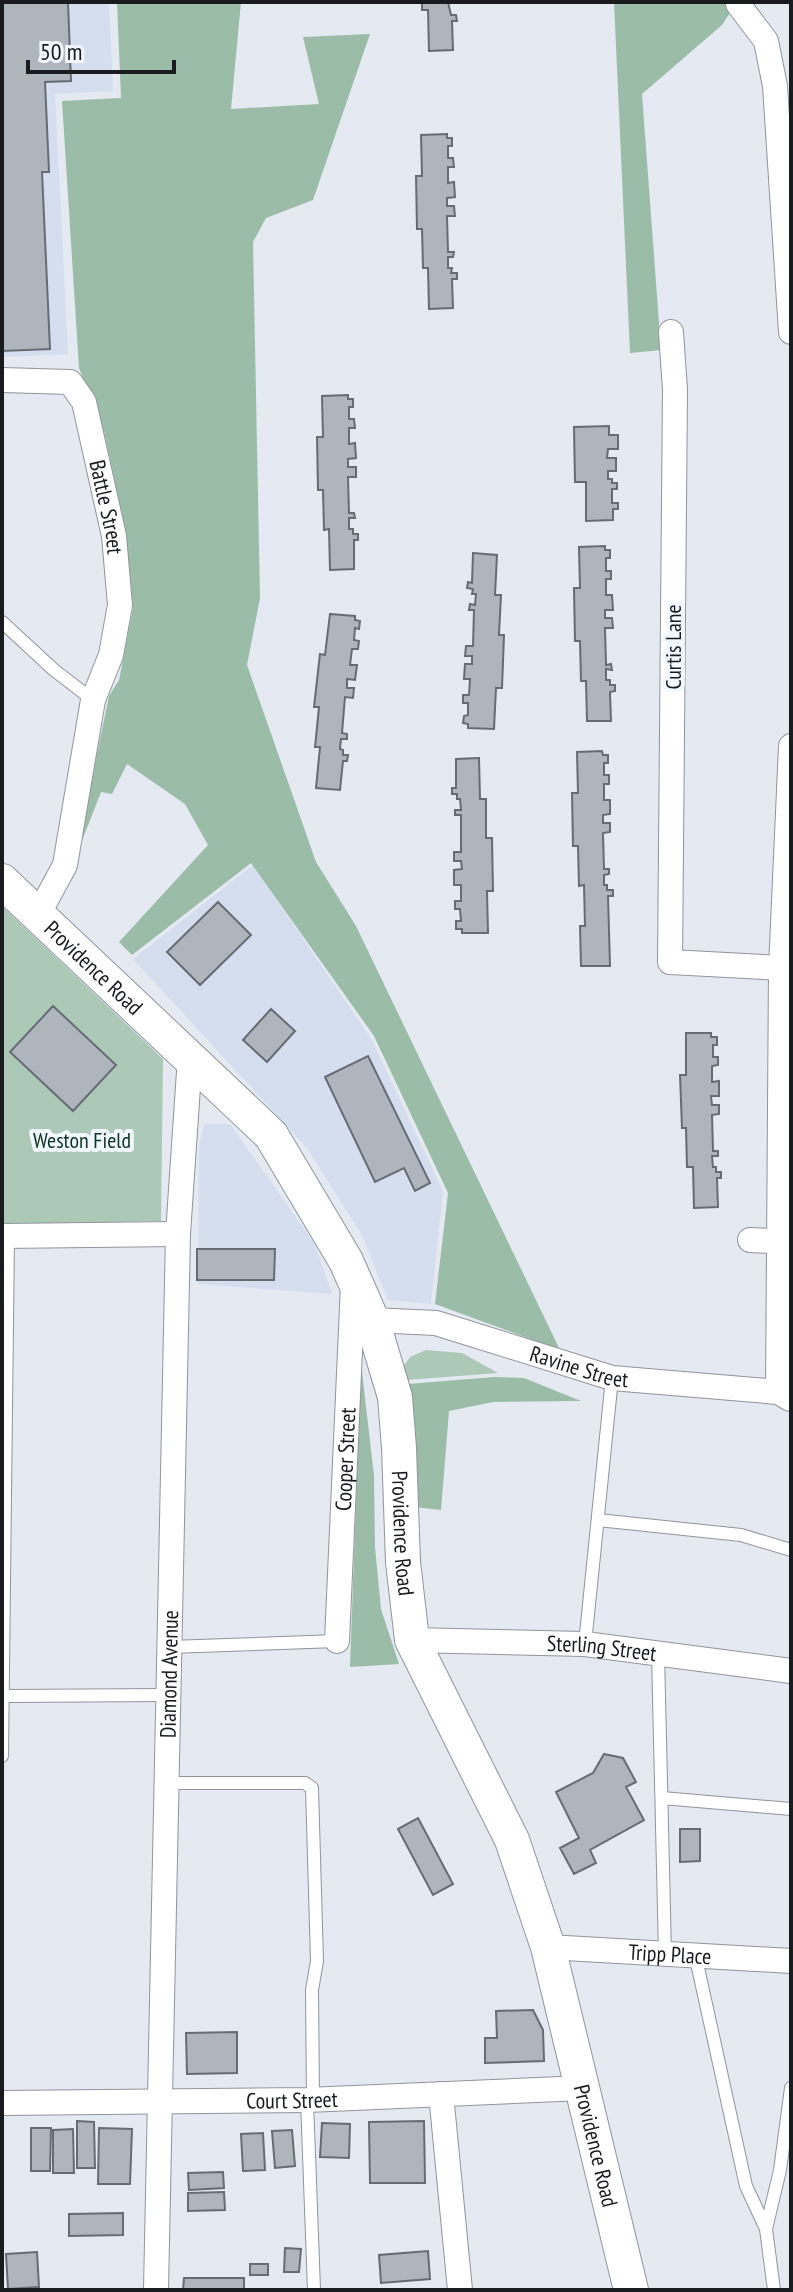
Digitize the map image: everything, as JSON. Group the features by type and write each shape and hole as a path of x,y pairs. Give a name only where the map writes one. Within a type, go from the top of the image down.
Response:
{"main road":[{"name":"Providence Road","path":"2,881 271,1135 311,1199 353,1277 372,1320 395,1397 403,1562 412,1640 512,1840 548,1947 631,2290"}],"street":[{"path":"738,4 766,41 775,86 791,332"},
{"name":"Curtis Lane","path":"671,332 675,406 670,962 781,968"},
{"name":"Battle Street","path":"2,380 70,382 84,402 114,536 120,605 111,655 93,700"},
{"path":"38,915 65,865 93,700"},
{"path":"784,1395 781,968 791,746"},
{"name":"Diamond Avenue","path":"156,2290 178,1234 190,1057"},
{"path":"5,1236 178,1234"},
{"path":"750,1240 785,1242"},
{"name":"Cooper Street","path":"337,1641 353,1277"},
{"name":"Ravine Street","path":"372,1320 436,1323 612,1378 784,1395"},
{"name":"Sterling Street","path":"412,1640 585,1644 791,1671"},
{"name":"Tripp Place","path":"548,1947 791,1961"},
{"name":"Court Street","path":"2,2103 310,2100 583,2088"},
{"path":"441,2094 460,2290"}],"lane":[{"path":"2,622 54,670 93,700"},
{"path":"2,1756 5,1236"},
{"path":"585,1644 612,1378"},
{"path":"598,1520 741,1535 791,1550"},
{"path":"169,1647 337,1641"},
{"path":"658,1654 665,1954"},
{"path":"2,1696 167,1695"},
{"path":"165,1783 305,1783 312,1788 317,1961 312,1990 310,2100 314,2290"},
{"path":"662,1798 791,1809"},
{"path":"695,1954 746,2186 766,2229 774,2290"},
{"path":"766,2229 780,2170 791,2088"}],"shaded area":[{"path":"2,2 109,2 113,91 55,94 68,354 2,357"},
{"path":"253,865 372,1040 443,1191 431,1304 388,1300 362,1235 307,1148 133,959"},
{"path":"204,1124 230,1124 314,1243 332,1294 198,1284 199,1148"}],"green space":[{"path":"117,2 241,2 231,109 319,104 303,37 370,34 313,200 266,218 253,242 260,598 247,665 316,862 356,926 560,1350 435,1304 448,1193 374,1036 251,863 132,955 119,942 208,845 185,804 127,764 112,794 101,792 76,856 109,696 119,680 133,608 126,534 104,431 79,368 62,101 121,98"},
{"path":"614,2 737,2 722,25 642,94 661,350 630,353"},
{"name":"Weston Field","path":"2,906 163,1059 161,1221 2,1224"},
{"path":"426,1350 462,1353 498,1373 406,1380 402,1368 410,1357"},
{"path":"361,1363 374,1476 375,1547 381,1609 399,1664 350,1667"},
{"path":"494,1377 524,1378 581,1401 493,1402 449,1411 441,1510 415,1507 408,1384"}],"building":[{"path":"2,2 68,2 71,81 45,82 49,172 42,172 50,349 2,351"},
{"path":"422,2 448,2 451,15 456,15 457,21 452,21 453,50 429,51 428,10 422,10"},
{"path":"447,134 447,138 452,138 448,158 453,158 454,167 448,167 448,183 454,182 455,197 447,198 447,206 454,206 455,216 447,216 448,252 454,252 453,257 448,257 448,268 452,268 451,273 457,273 457,279 452,279 453,308 429,309 428,268 423,268 422,229 417,229 416,176 422,176 421,135"},
{"path":"348,395 348,399 353,399 349,419 354,419 355,428 349,428 349,444 355,443 356,458 348,459 348,467 356,467 356,477 348,477 349,513 354,513 355,518 349,518 349,529 353,529 353,534 358,534 358,540 354,540 354,569 330,570 329,529 324,530 323,490 318,490 317,437 323,437 322,396"},
{"path":"609,426 609,435 618,435 618,449 608,449 607,458 616,458 616,471 608,471 608,479 617,483 617,489 612,489 612,503 618,503 618,509 613,509 613,520 586,521 586,482 575,482 574,427"},
{"path":"605,546 605,550 610,550 610,558 606,558 606,571 611,571 611,579 606,579 606,595 612,595 613,610 605,610 605,618 612,618 613,628 605,628 606,665 611,664 612,670 606,669 606,680 610,680 610,685 615,685 615,691 610,692 611,721 587,721 586,681 581,681 580,641 575,641 574,588 580,588 579,547"},
{"path":"473,553 497,555 495,595 501,595 499,635 504,635 502,688 496,688 494,729 468,728 468,724 463,723 464,716 468,715 468,703 463,703 463,695 469,695 470,679 464,679 465,664 472,664 472,656 465,656 466,646 473,646 474,610 469,610 470,604 475,605 476,594 472,594 473,589 467,588 468,582 472,583"},
{"path":"330,614 355,616 355,620 360,621 359,629 355,628 354,640 359,641 358,649 352,649 350,665 357,665 355,680 347,679 347,688 354,688 353,698 345,697 342,733 347,734 347,739 341,739 340,749 343,755 348,755 347,761 343,761 340,790 316,788 320,747 315,747 319,707 314,707 320,654 325,655"},
{"path":"602,751 603,755 608,755 604,775 609,775 609,784 604,784 604,800 610,800 610,814 603,815 603,823 610,823 610,832 603,833 604,869 609,869 609,874 604,875 604,885 607,885 607,890 613,890 613,896 608,896 610,966 581,966 580,926 585,926 584,885 579,886 578,846 573,846 572,793 578,793 577,752"},
{"path":"479,758 480,799 486,799 486,838 492,838 493,891 487,891 488,933 462,933 462,929 456,929 456,921 461,921 460,909 455,909 455,901 461,901 461,885 454,885 454,870 462,869 461,861 454,861 454,852 461,852 461,815 455,815 455,810 461,810 460,799 457,799 457,794 452,794 452,788 456,788 456,759"},
{"path":"218,902 251,935 200,985 167,952"},
{"path":"53,1006 116,1065 73,1111 10,1052"},
{"path":"271,1009 295,1031 267,1062 243,1040"},
{"path":"686,1033 711,1033 711,1037 717,1037 713,1057 718,1057 718,1065 712,1066 712,1082 719,1081 719,1096 711,1096 712,1105 719,1105 719,1114 712,1115 713,1151 718,1151 718,1156 712,1156 713,1167 716,1167 716,1172 721,1172 721,1178 717,1178 718,1207 694,1208 693,1167 687,1167 686,1128 682,1128 680,1075 686,1075"},
{"path":"368,1056 430,1183 415,1191 404,1168 375,1182 325,1077"},
{"path":"197,1249 275,1249 274,1280 197,1280"},
{"path":"604,1754 623,1758 636,1782 626,1787 644,1820 590,1850 596,1863 574,1874 560,1848 579,1838 556,1792 593,1773"},
{"path":"418,1818 453,1884 433,1895 398,1829"},
{"path":"680,1829 700,1829 700,1861 680,1862"},
{"path":"533,2010 543,2030 544,2061 485,2063 485,2038 497,2038 496,2011"},
{"path":"237,2032 237,2073 187,2074 186,2033"},
{"path":"77,2121 94,2122 95,2168 77,2168"},
{"path":"424,2121 425,2183 370,2183 369,2122"},
{"path":"322,2123 350,2124 349,2158 320,2157"},
{"path":"31,2128 51,2128 50,2171 31,2171"},
{"path":"99,2128 132,2129 130,2184 98,2184"},
{"path":"73,2129 74,2173 53,2173 53,2130"},
{"path":"292,2130 295,2166 275,2168 272,2131"},
{"path":"263,2133 265,2170 243,2171 241,2134"},
{"path":"223,2172 224,2188 189,2190 188,2173"},
{"path":"224,2192 225,2210 188,2211 188,2193"},
{"path":"123,2213 123,2235 69,2236 69,2214"},
{"path":"285,2248 301,2249 299,2272 284,2272"},
{"path":"428,2251 430,2279 381,2283 379,2255"},
{"path":"37,2252 39,2287 8,2289 6,2254"},
{"path":"250,2264 268,2264 268,2275 250,2275"},
{"path":"184,2278 244,2278 244,2290 183,2290"}]}
